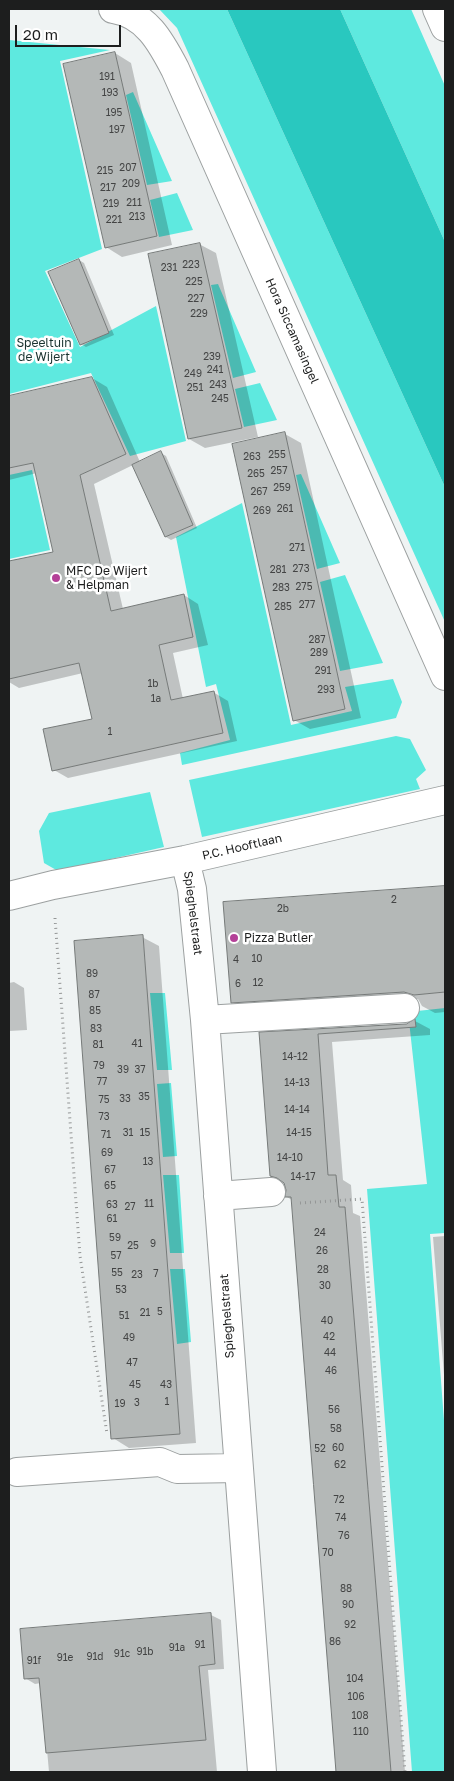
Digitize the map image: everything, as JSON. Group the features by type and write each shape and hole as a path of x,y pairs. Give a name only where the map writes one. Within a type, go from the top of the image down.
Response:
{"street":[{"name":"Hora Siccamasingel","path":"114,9 124,11 143,22 160,39 175,68 445,676"},
{"path":"437,9 445,27"},
{"name":"P.C. Hooftlaan","path":"9,896 52,885 186,860 445,800"},
{"name":"Spieghelstraat","path":"186,860 192,889 205,1020 262,1772"},
{"path":"205,1020 405,1008"},
{"path":"218,1196 271,1192"},
{"path":"17,1472 160,1462 177,1469 239,1468"}],"path":[{"path":"52,885 80,1256 108,1444"},
{"path":"295,1203 362,1199 405,1772"}],"green space":[{"path":"159,9 227,9 444,485 445,622 177,28"},
{"path":"340,9 411,9 445,86 445,242"},
{"name":"Speeltuin de Wijert","path":"9,40 110,50 60,61 102,249 45,271 80,347 156,306 186,441 130,456 91,373 9,394"},
{"path":"133,92 172,181 147,185 126,95"},
{"path":"177,193 193,230 159,237 150,200"},
{"path":"218,284 256,372 233,378 211,285"},
{"path":"260,383 277,420 244,427 235,389"},
{"path":"32,470 50,550 9,559 9,475"},
{"path":"301,474 340,563 317,569 296,475"},
{"path":"242,503 291,725 352,711 345,687 393,679 402,702 396,718 182,765 180,753 230,740 216,684 206,687 176,537"},
{"path":"345,575 383,663 340,671 320,582"},
{"path":"396,736 410,739 426,770 416,779 420,789 202,837 189,780"},
{"path":"150,792 164,847 58,871 44,863 39,831 49,813"},
{"path":"150,993 165,993 172,1070 157,1070"},
{"path":"445,1008 445,1233 430,1234 445,1434 445,1772 412,1772 367,1189 427,1184 408,1012"},
{"path":"171,1083 177,1156 163,1157 157,1084"},
{"path":"163,1175 179,1175 184,1253 170,1253"},
{"path":"170,1269 185,1269 191,1342 177,1344"}],"shaded area":[{"path":"227,9 340,9 445,242 445,541 444,485"}],"building":[{"path":"115,52 157,236 105,248 63,64"},
{"path":"200,243 242,428 188,439 148,254"},
{"path":"79,259 109,333 80,345 48,272"},
{"name":"MFC De Wijert & Helpman","path":"92,377 126,454 80,475 111,611 184,594 193,637 159,645 171,700 214,691 223,733 52,771 43,729 92,719 79,663 9,679 9,561 53,552 33,463 9,468 9,396"},
{"path":"285,432 345,709 293,721 232,444"},
{"path":"161,451 193,525 165,537 132,465"},
{"path":"445,886 445,992 414,995 404,992 231,1003 223,902"},
{"path":"143,935 180,1434 111,1439 74,941"},
{"path":"415,1019 416,1027 318,1034 328,1175 336,1175 339,1207 345,1207 391,1772 336,1772 291,1197 285,1197 284,1183 270,1176 259,1032 406,1024"},
{"path":"211,1613 215,1664 199,1666 206,1740 46,1753 39,1678 24,1679 20,1629"}],"place":[{"name":"MFC De Wijert & Helpman","path":"56,578"},
{"name":"Pizza Butler","path":"234,938"}]}
